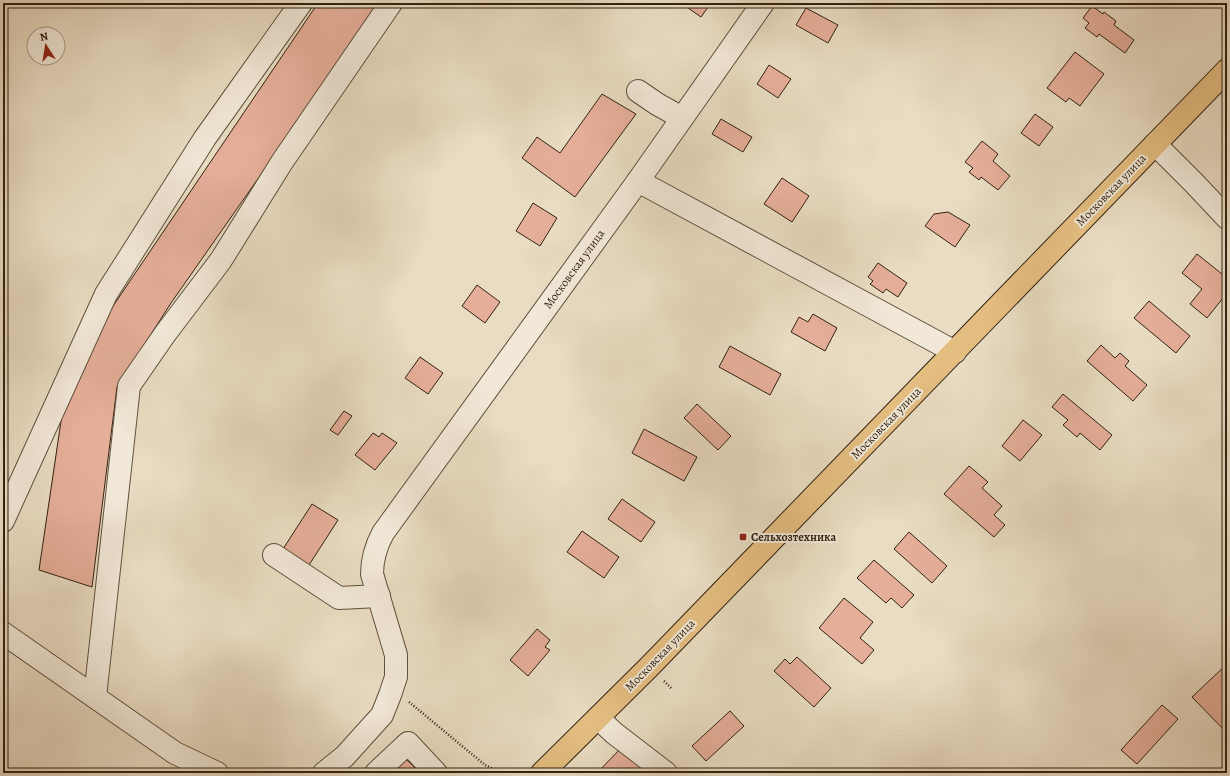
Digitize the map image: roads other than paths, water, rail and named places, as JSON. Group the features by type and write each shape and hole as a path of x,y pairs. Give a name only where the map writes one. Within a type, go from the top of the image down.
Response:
{"main road":[{"name":"Московская улица","path":"542,773 654,661 1227,70"}],"street":[{"path":"3,521 106,294 205,138 301,3"},
{"path":"95,697 129,386 164,334 221,260 282,162 391,3"},
{"name":"Московская улица","path":"324,773 345,756 371,729 382,715 396,677 396,655 372,574 372,564 378,543 383,533 638,180 763,3"},
{"path":"638,91 682,118"},
{"path":"1155,144 1196,184 1227,218"},
{"path":"638,180 955,352"},
{"path":"274,556 339,598 379,596"},
{"path":"3,633 175,752 218,773"},
{"path":"598,718 666,773"},
{"path":"376,773 408,743 436,773"}],"place":[{"name":"Сельхозтехника","path":"743,537"}]}
